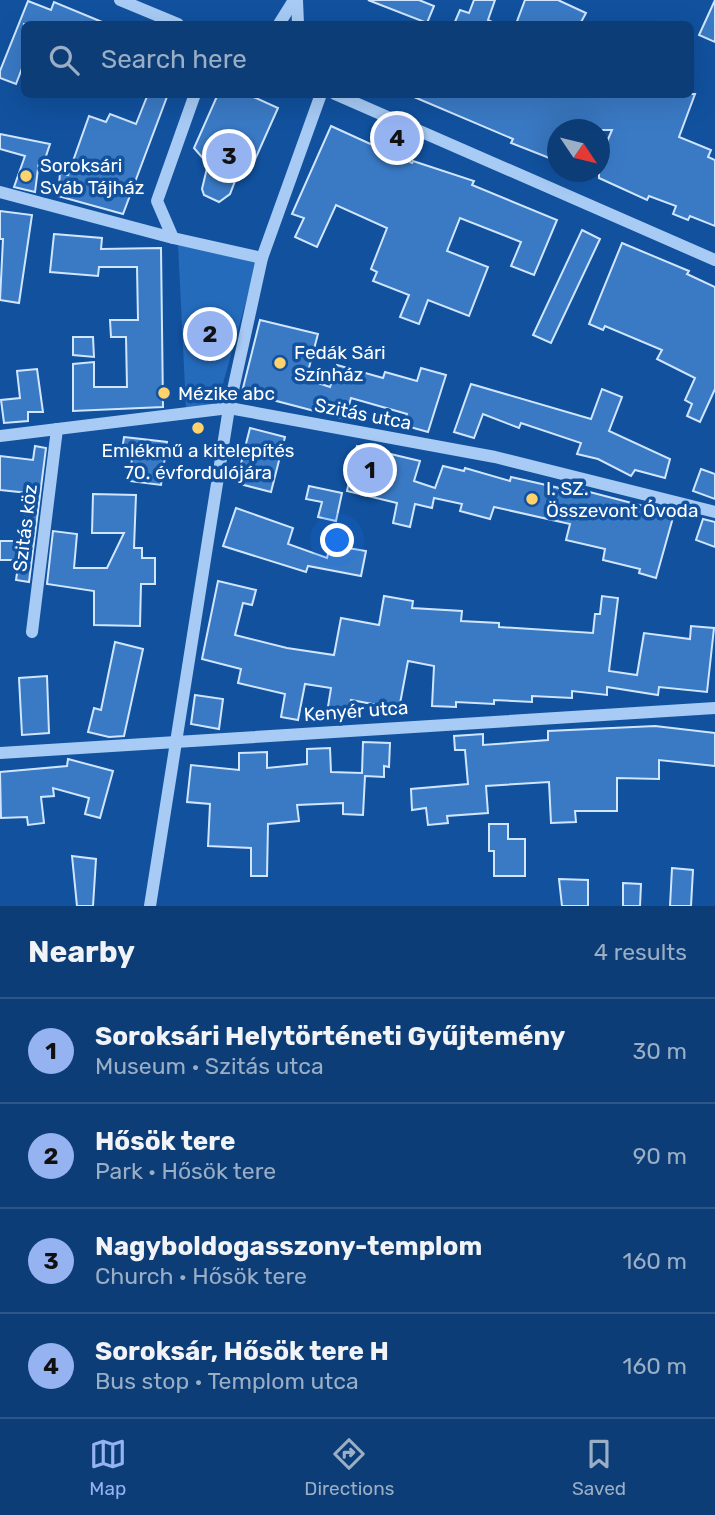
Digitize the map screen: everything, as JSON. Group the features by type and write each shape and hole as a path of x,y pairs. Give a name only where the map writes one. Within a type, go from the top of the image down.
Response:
{"street":[{"path":"120,0 171,21"},
{"path":"280,21 296,0"},
{"path":"296,0 298,21"},
{"path":"173,238 157,201 194,98"},
{"path":"150,906 229,408 262,258 320,98"},
{"path":"344,98 715,260"},
{"path":"0,192 173,238 262,258"},
{"name":"Szitás utca","path":"0,436 229,408 495,457 715,512"},
{"name":"Szitás köz","path":"32,632 57,429"},
{"name":"Kenyér utca","path":"0,753 715,708"}],"shaded area":[{"path":"178,245 257,262 217,405 186,408"}],"building":[{"path":"368,0 419,0 434,6 428,21"},
{"path":"474,0 495,0 488,20 490,21 455,21 460,10 469,13"},
{"path":"525,0 558,0 586,13 582,21 517,21"},
{"path":"715,0 715,42 699,35"},
{"path":"28,1 51,10 54,2 100,21 21,21 21,71 16,84 0,78 0,71"},
{"path":"146,98 166,98 123,214 58,196 60,173 68,175 89,116 106,122 110,114 136,124"},
{"path":"216,98 256,98 278,108 249,173 237,176 230,194 219,202 204,195 202,189 208,164 194,148"},
{"path":"416,98 694,98 679,137 711,150 708,157 715,160 715,226 690,216 688,220 673,214 676,206 649,196 647,200 608,182 610,182 612,130 610,119 547,119 547,157 511,143 513,139"},
{"path":"331,126 412,163 413,161 474,181 472,185 557,220 534,275 511,266 521,242 460,218 447,251 488,267 469,316 428,300 419,324 400,317 409,295 373,281 377,272 371,269 387,228 336,205 317,247 295,237 304,218 292,214"},
{"path":"0,134 50,144 44,162 39,161 35,192 14,187 25,156 0,149"},
{"path":"0,211 32,215 19,303 0,300 3,239 0,239"},
{"path":"582,230 600,239 551,343 533,335"},
{"path":"54,234 102,238 101,249 161,248 163,407 73,411 73,364 94,362 94,387 127,387 126,337 111,337 110,320 138,320 137,267 99,267 98,276 50,272"},
{"path":"622,243 689,271 687,274 715,287 715,389 700,422 687,416 692,404 685,400 695,378 657,359 662,350 605,326 603,330 589,324"},
{"path":"260,320 318,334 306,379 330,387 337,365 383,378 385,372 417,381 421,368 446,375 428,432 403,425 407,414 351,398 345,419 242,392"},
{"path":"73,337 93,337 94,357 73,355"},
{"path":"37,369 43,412 28,412 28,421 4,423 1,400 20,398 17,371"},
{"path":"471,384 591,419 602,389 622,397 609,431 670,459 665,478 635,470 631,476 598,459 577,454 581,443 521,423 519,428 483,414 474,438 454,432"},
{"path":"250,428 285,437 271,492 236,483"},
{"path":"124,437 167,442 161,485 129,481 132,459 121,457"},
{"path":"35,446 46,448 29,582 16,580 19,560 0,560 0,541 22,541 28,493 0,490 0,456 33,460"},
{"path":"357,446 420,461 414,481 435,488 443,466 464,471 465,468 510,481 511,477 577,492 578,489 674,514 656,578 639,573 640,569 603,560 605,549 566,540 570,524 494,507 490,519 460,511 462,504 434,498 432,508 415,504 410,527 393,523 397,503 347,491"},
{"path":"701,469 715,474 715,499 693,491"},
{"path":"309,486 342,493 336,521 318,517 322,502 306,499"},
{"path":"93,494 136,495 134,548 142,548 142,558 155,558 155,584 141,584 140,626 94,625 94,591 47,584 53,531 77,534 74,568 107,568 124,533 92,533"},
{"path":"236,508 293,528 288,544 327,558 330,545 366,551 361,576 308,566 306,572 223,546"},
{"path":"703,519 715,522 715,547 696,540"},
{"path":"218,581 256,590 252,605 243,603 235,635 287,648 334,655 341,618 379,625 384,596 413,601 412,608 462,611 461,621 499,623 499,627 593,633 595,614 600,614 602,596 618,598 609,671 637,675 644,633 690,639 691,626 714,628 707,692 659,687 658,695 607,687 607,695 572,691 572,698 532,696 532,702 494,700 494,704 456,702 456,707 432,706 434,666 408,661 399,709 351,700 348,717 327,713 331,688 305,684 298,720 281,717 285,694 238,683 241,669 202,659"},
{"path":"115,642 143,649 124,736 109,737 88,732 94,708 101,710"},
{"path":"47,676 49,733 22,735 19,678"},
{"path":"195,695 223,699 219,729 191,724"},
{"path":"655,726 715,733 715,766 659,760 659,779 617,778 617,811 575,811 576,822 551,823 549,782 486,786 488,813 447,816 448,823 428,825 426,808 412,810 411,789 468,784 465,750 455,750 454,736 483,734 483,745 548,740 548,731"},
{"path":"363,742 390,743 389,767 384,766 384,777 365,776 363,815 343,814 343,803 297,805 299,821 268,824 267,876 251,876 251,848 208,846 210,804 187,802 191,765 239,770 239,753 267,752 267,768 307,764 307,749 330,748 331,772 362,773"},
{"path":"68,759 113,771 100,818 85,814 89,798 53,788 54,796 41,797 44,823 28,825 27,817 1,818 0,772 67,766"},
{"path":"489,824 508,824 508,839 525,839 525,876 494,876 494,851 489,851"},
{"path":"72,856 96,859 93,906 77,906"},
{"path":"672,868 693,870 691,906 670,906"},
{"path":"559,879 588,880 588,906 562,906"},
{"path":"623,883 641,884 640,906 623,906"}],"place":[{"name":"Soroksár, Hősök tere H","path":"397,138"},
{"name":"Nagyboldogasszony-templom","path":"229,156"},
{"name":"Soroksári Sváb Tájház","path":"26,176"},
{"name":"Hősök tere","path":"210,334"},
{"name":"Fedák Sári Színház","path":"280,363"},
{"name":"Mézike abc","path":"164,393"},
{"name":"Emlékmű a kitelepítés 70. évfordulójára","path":"198,428"},
{"name":"Soroksári Helytörténeti Gyűjtemény","path":"370,470"},
{"name":"I. SZ. Összevont Óvoda","path":"532,499"}]}
